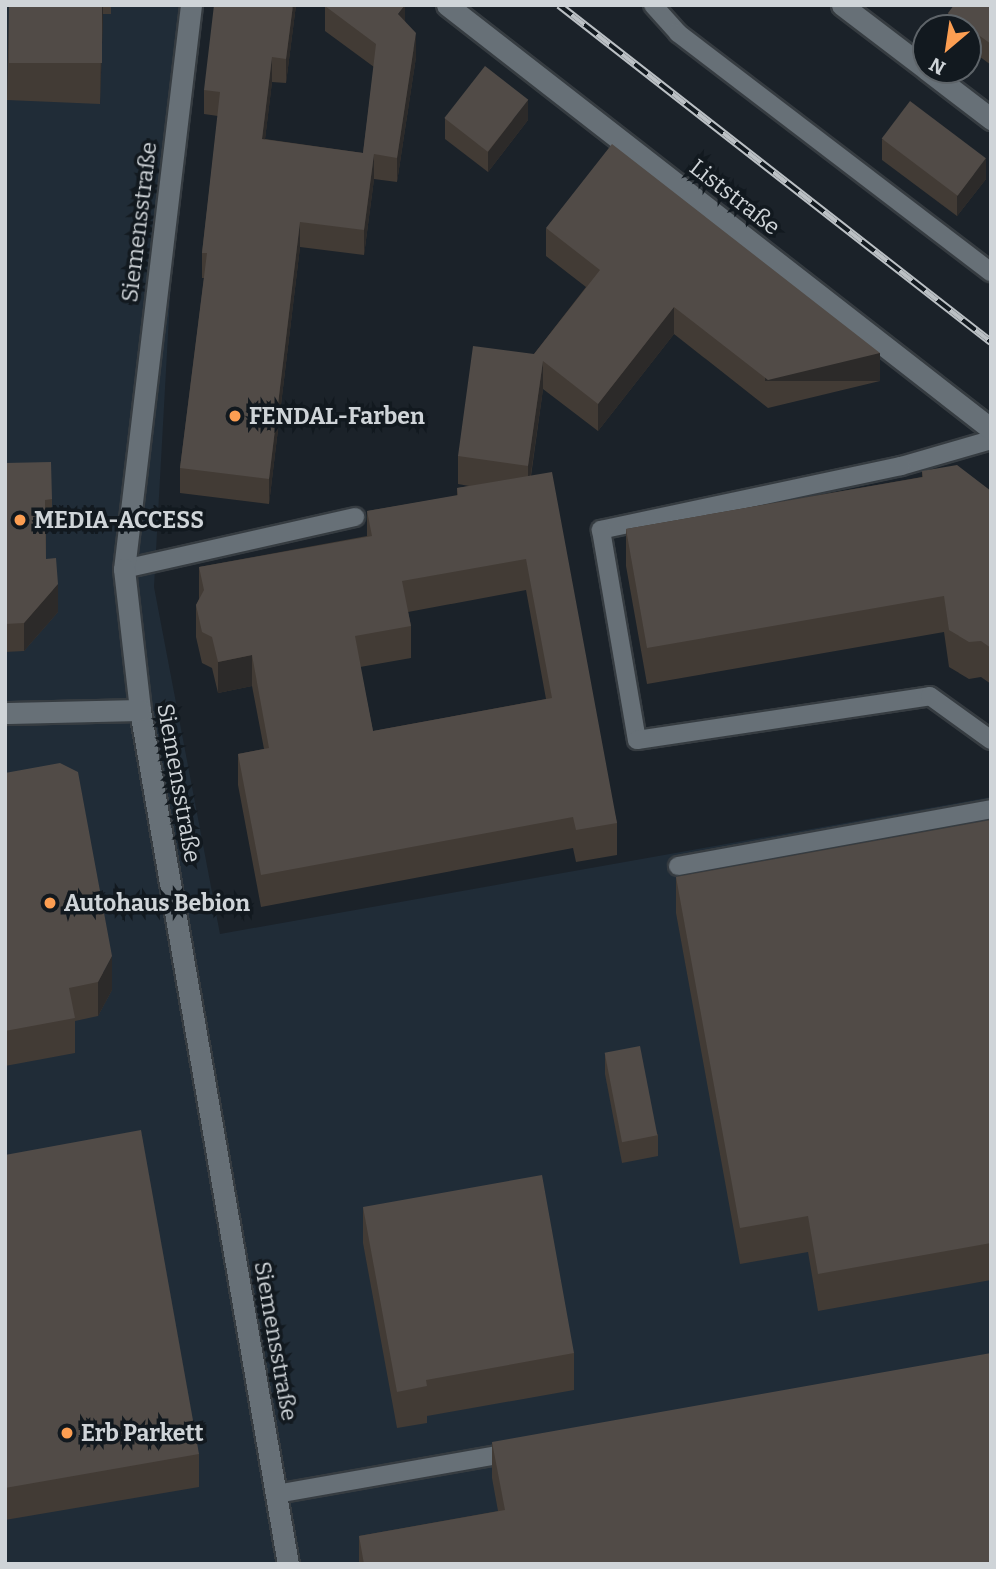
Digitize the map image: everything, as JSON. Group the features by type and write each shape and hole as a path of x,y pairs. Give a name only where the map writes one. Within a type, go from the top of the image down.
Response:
{"street":[{"name":"Siemensstraße","path":"191,5 124,569 140,710 288,1564"},
{"name":"Liststraße","path":"447,5 991,429"},
{"path":"842,5 912,59"},
{"path":"945,84 991,119"},
{"path":"5,713 140,710"}],"lane":[{"path":"653,5 678,33 991,272"},
{"path":"991,440 901,466 601,530 637,740 930,696 991,740"},
{"path":"124,569 355,517"},
{"path":"678,866 991,809"},
{"path":"275,1494 530,1449"}],"shaded area":[{"path":"5,5 193,5 179,136 154,587 220,934 991,797 991,1564 5,1564"}],"building":[{"path":"9,5 102,5 102,63 9,63"},
{"path":"214,5 293,5 286,59 272,57 262,139 363,153 376,44 325,6 405,5 398,14 416,33 397,158 374,154 364,230 300,222 269,479 180,468 207,253 202,253 220,92 204,90"},
{"path":"954,5 991,5 991,44 982,38 982,14 948,13"},
{"path":"485,66 528,100 488,152 444,118"},
{"path":"910,101 986,158 958,196 882,139"},
{"path":"612,144 880,353 768,380 674,307 598,404 543,361 528,466 458,456 473,346 534,354 600,270 546,228"},
{"path":"51,462 52,499 45,500 46,559 56,558 58,584 24,623 5,624 5,463"},
{"path":"957,465 991,491 991,648 981,641 969,642 949,630 944,596 647,648 626,529 923,477 922,471"},
{"path":"552,472 617,823 576,830 573,817 261,875 238,754 269,748 252,655 218,662 212,637 202,632 196,605 204,590 199,567 372,536 367,511 458,495 457,488","holes":["526,559 552,698 373,731 355,636 411,626 402,581"]},
{"name":"Autohaus Bebion","path":"60,763 78,772 112,956 98,982 69,988 75,1018 5,1031 5,773"},
{"path":"991,820 991,1243 818,1274 808,1216 740,1228 676,877"},
{"path":"640,1046 657,1135 622,1142 605,1053"},
{"path":"141,1130 199,1454 5,1488 5,1155"},
{"path":"542,1175 574,1353 426,1380 427,1386 397,1392 363,1207"},
{"path":"991,1353 991,1564 364,1564 359,1536 505,1510 492,1442"}],"railway":[{"path":"559,5 991,342"}],"place":[{"name":"FENDAL-Farben","path":"235,416"},
{"name":"MEDIA-ACCESS","path":"20,520"},
{"name":"Autohaus Bebion","path":"50,903"},
{"name":"Erb Parkett","path":"67,1433"}]}
